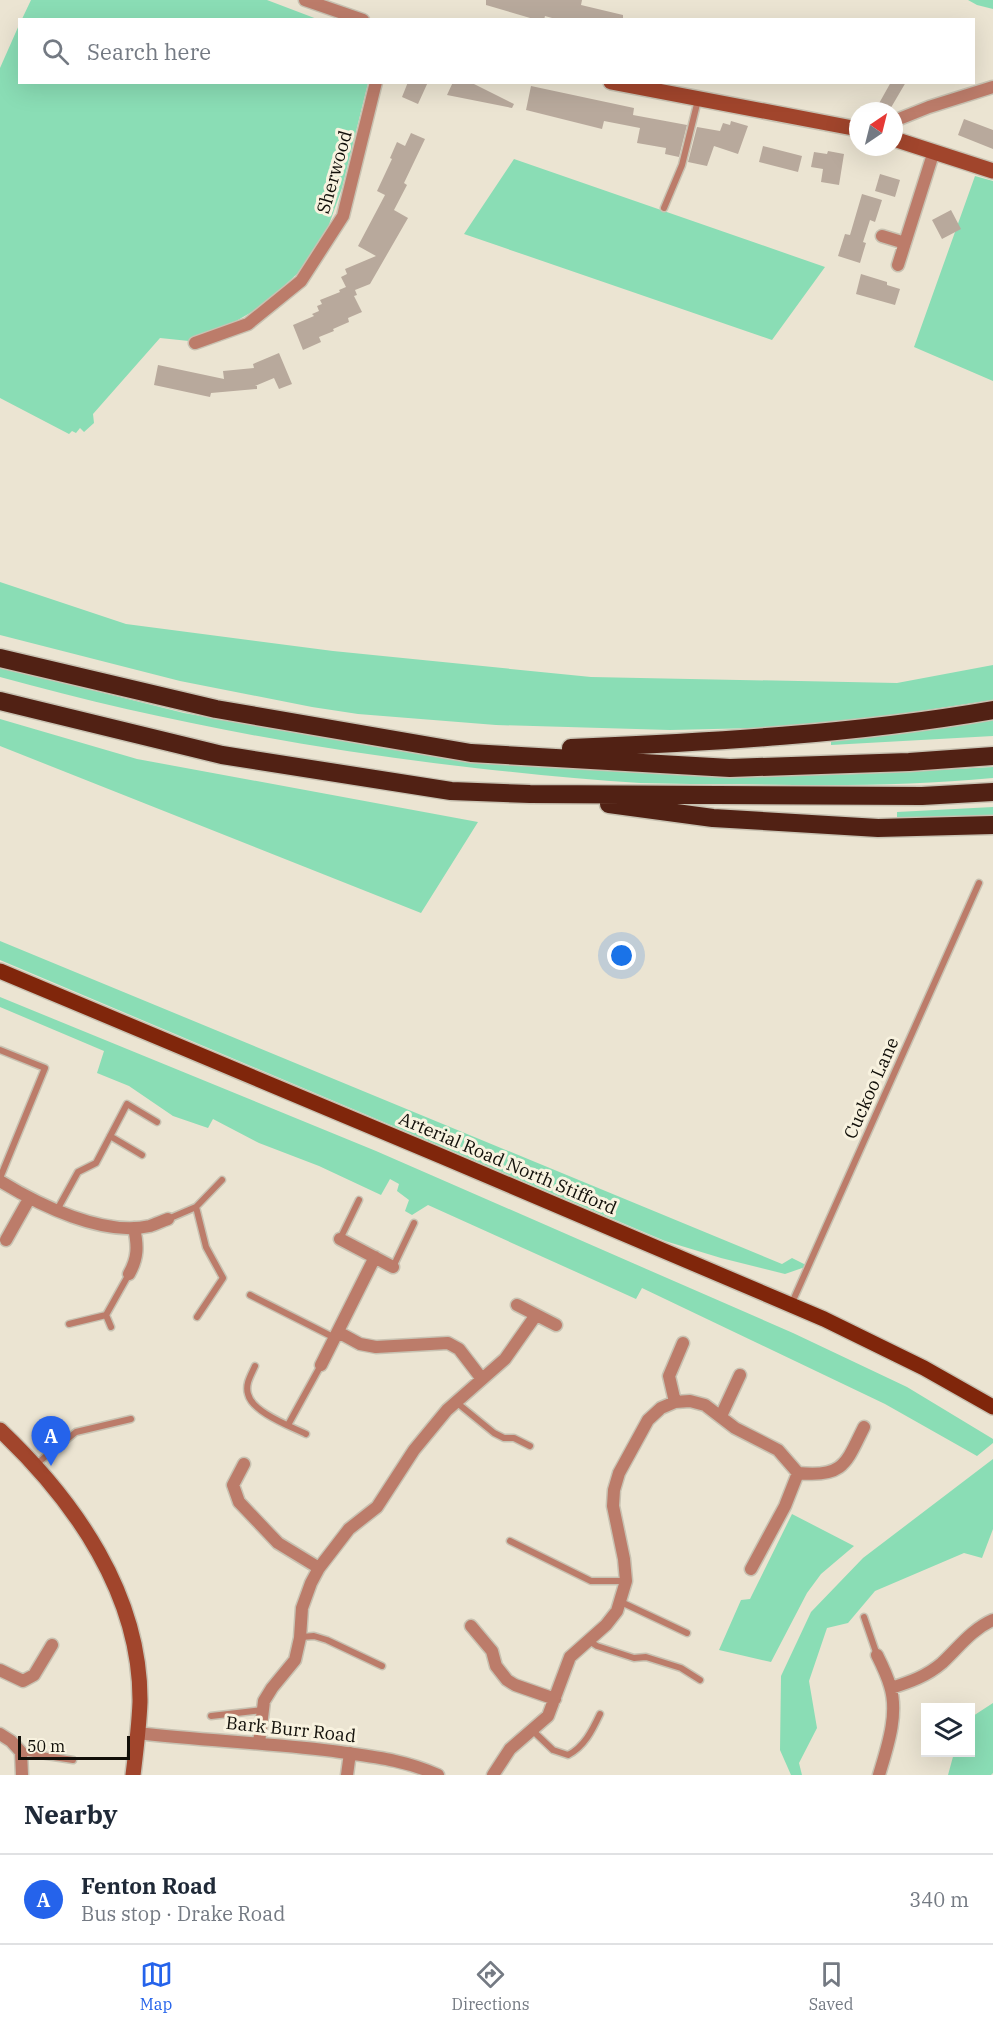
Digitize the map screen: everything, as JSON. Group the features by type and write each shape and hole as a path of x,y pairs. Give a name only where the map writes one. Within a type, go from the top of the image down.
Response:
{"highway":[{"path":"0,658 216,709 471,753 730,768 909,762 993,756"},
{"path":"0,701 222,755 452,791 530,794 922,796 993,792"},
{"path":"471,753 744,739 928,721 993,710"},
{"path":"530,794 713,818 878,828 993,825"}],"main road":[{"name":"Arterial Road North Stifford","path":"0,971 791,1305 890,1351 993,1407"}],"street":[{"path":"305,0 357,18"},
{"name":"Sherwood","path":"195,343 248,324 301,281 343,216 376,84"},
{"path":"621,84 849,127"},
{"path":"903,117 993,87"},
{"path":"903,142 993,171"},
{"path":"898,265 934,152"},
{"path":"882,236 905,243"},
{"path":"0,1180 29,1199 83,1221 134,1228 151,1226 168,1219"},
{"path":"3,1243 29,1199"},
{"path":"129,1274 136,1262 138,1252 134,1228"},
{"path":"340,1239 393,1267"},
{"path":"321,1365 375,1257"},
{"path":"517,1305 556,1325"},
{"path":"259,1743 264,1701 295,1660 300,1638 302,1608 319,1568 350,1529 377,1507 414,1450 455,1402 506,1359 536,1315"},
{"path":"336,1335 376,1347 448,1343 459,1349 482,1379"},
{"path":"675,1402 669,1376 683,1343"},
{"path":"721,1416 740,1375"},
{"path":"493,1775 510,1749 548,1716 568,1660 614,1615 621,1602 626,1581 613,1506 614,1490 619,1473 648,1420 661,1408 675,1402 690,1401 705,1405 735,1428 778,1450 798,1473 813,1475 831,1472 847,1462 864,1427"},
{"path":"0,1430 69,1508 98,1551 126,1610 134,1642 138,1675 138,1733 133,1775"},
{"path":"244,1464 233,1485 239,1502 278,1543 319,1568"},
{"path":"752,1569 785,1506 798,1473"},
{"path":"891,1688 919,1679 969,1636 993,1620"},
{"path":"471,1626 492,1651 496,1666 507,1680 555,1699"},
{"path":"0,1670 23,1681 34,1675 52,1645"},
{"path":"877,1655 891,1688 892,1717 890,1735 879,1775"},
{"name":"Bark Burr Road","path":"138,1733 375,1756 414,1764 438,1775"},
{"path":"0,1734 21,1752 22,1775"},
{"path":"347,1775 350,1753"}],"lane":[{"path":"664,208 682,165 698,100"},
{"name":"Cuckoo Lane","path":"791,1305 979,883"},
{"path":"0,1050 45,1068 0,1180"},
{"path":"56,1210 78,1172 96,1163 127,1104 158,1122"},
{"path":"110,1136 142,1155"},
{"path":"168,1219 196,1207 222,1180"},
{"path":"340,1239 359,1200"},
{"path":"196,1207 206,1247 223,1278 197,1317"},
{"path":"393,1267 414,1223"},
{"path":"69,1324 106,1315 129,1274"},
{"path":"250,1295 336,1335"},
{"path":"106,1315 111,1327"},
{"path":"288,1425 321,1365"},
{"path":"255,1366 248,1380 248,1394 256,1408 306,1434"},
{"path":"455,1402 494,1433 504,1438 514,1438 530,1446"},
{"path":"34,1466 76,1432 131,1419"},
{"path":"510,1541 591,1581 626,1581"},
{"path":"621,1602 687,1633"},
{"path":"864,1617 877,1655"},
{"path":"300,1638 314,1636 327,1640 382,1666"},
{"path":"589,1641 597,1646 634,1658 646,1657 681,1668 700,1680"},
{"path":"211,1716 262,1710"},
{"path":"532,1730 553,1750 568,1755 579,1750 594,1728 600,1714"},
{"path":"21,1752 73,1760"}],"green space":[{"path":"31,0 267,0 314,18 22,18"},
{"path":"968,0 993,0 993,9 977,5"},
{"path":"18,27 18,84 368,84 342,188 325,236 297,274 262,306 231,324 189,341 160,338 93,414 94,423 84,432 80,428 76,433 72,431 69,434 0,398 0,68"},
{"path":"514,159 825,267 772,340 464,234"},
{"path":"975,176 993,181 993,381 914,347"},
{"path":"0,582 126,624 333,651 591,677 897,683 993,665 993,700 842,723 670,730 496,725 358,714 180,681 0,635"},
{"path":"0,667 184,713 383,748 455,757 765,776 993,767 993,778 930,783 804,785 665,784 537,775 415,761 295,743 176,720 0,677"},
{"path":"0,719 137,759 478,822 421,913 0,746"},
{"path":"993,719 993,736 831,745 831,741"},
{"path":"993,807 993,816 897,818 897,812"},
{"path":"0,941 782,1264 792,1258 808,1266 785,1274 665,1241 0,960"},
{"path":"0,997 376,1151 793,1333 907,1387 993,1439 993,1443 977,1456 885,1404 642,1288 636,1299 428,1205 412,1215 405,1211 409,1200 397,1191 399,1184 390,1179 381,1195 319,1166 259,1143 213,1119 208,1128 173,1116 129,1086 97,1073 104,1051 0,1007"},
{"path":"993,1459 993,1529 982,1558 964,1553 875,1591 848,1623 827,1628 809,1681 817,1728 799,1763 802,1775 791,1775 780,1750 781,1676 811,1612 863,1558"},
{"path":"792,1514 854,1546 821,1574 807,1593 771,1662 719,1650 741,1600 750,1599"},
{"path":"993,1703 993,1773 991,1775 948,1775 953,1757 975,1757 975,1715"}],"building":[{"path":"486,0 582,0 581,5 623,15 623,18 552,18 545,16 544,18 530,18 486,5"},
{"path":"407,84 427,84 418,104 402,97"},
{"path":"452,84 474,84 514,104 512,108 447,95"},
{"path":"890,84 905,84 894,102 880,102"},
{"path":"531,86 634,108 633,115 687,125 679,157 665,154 666,148 637,143 640,128 604,121 602,129 526,110"},
{"path":"964,119 993,130 993,149 958,135"},
{"path":"731,121 748,126 738,154 714,146 707,166 688,162 697,127 720,131 723,123 730,125"},
{"path":"411,133 425,139 404,183 407,185 394,210 408,218 370,284 355,290 357,295 354,296 362,312 348,318 349,322 333,329 334,331 319,337 321,342 303,350 293,325 314,316 312,314 319,311 317,306 322,304 320,300 346,287 341,277 347,274 345,269 376,256 358,246 385,195 377,191 397,142 405,146"},
{"path":"763,146 802,156 798,172 759,162"},
{"path":"828,151 844,154 839,185 821,182 823,169 811,167 814,152 827,154"},
{"path":"880,174 900,180 895,197 875,191"},
{"path":"862,194 882,200 875,222 870,220 863,242 866,243 860,263 838,256 845,234 850,235"},
{"path":"951,210 961,229 942,239 932,220"},
{"path":"861,274 887,282 887,285 900,289 895,305 856,294"},
{"path":"279,353 292,384 279,389 274,378 255,386 257,389 211,393 210,397 154,385 158,365 224,379 223,371 254,368 253,364"}],"place":[{"name":"Fenton Road","path":"51,1466"}]}
